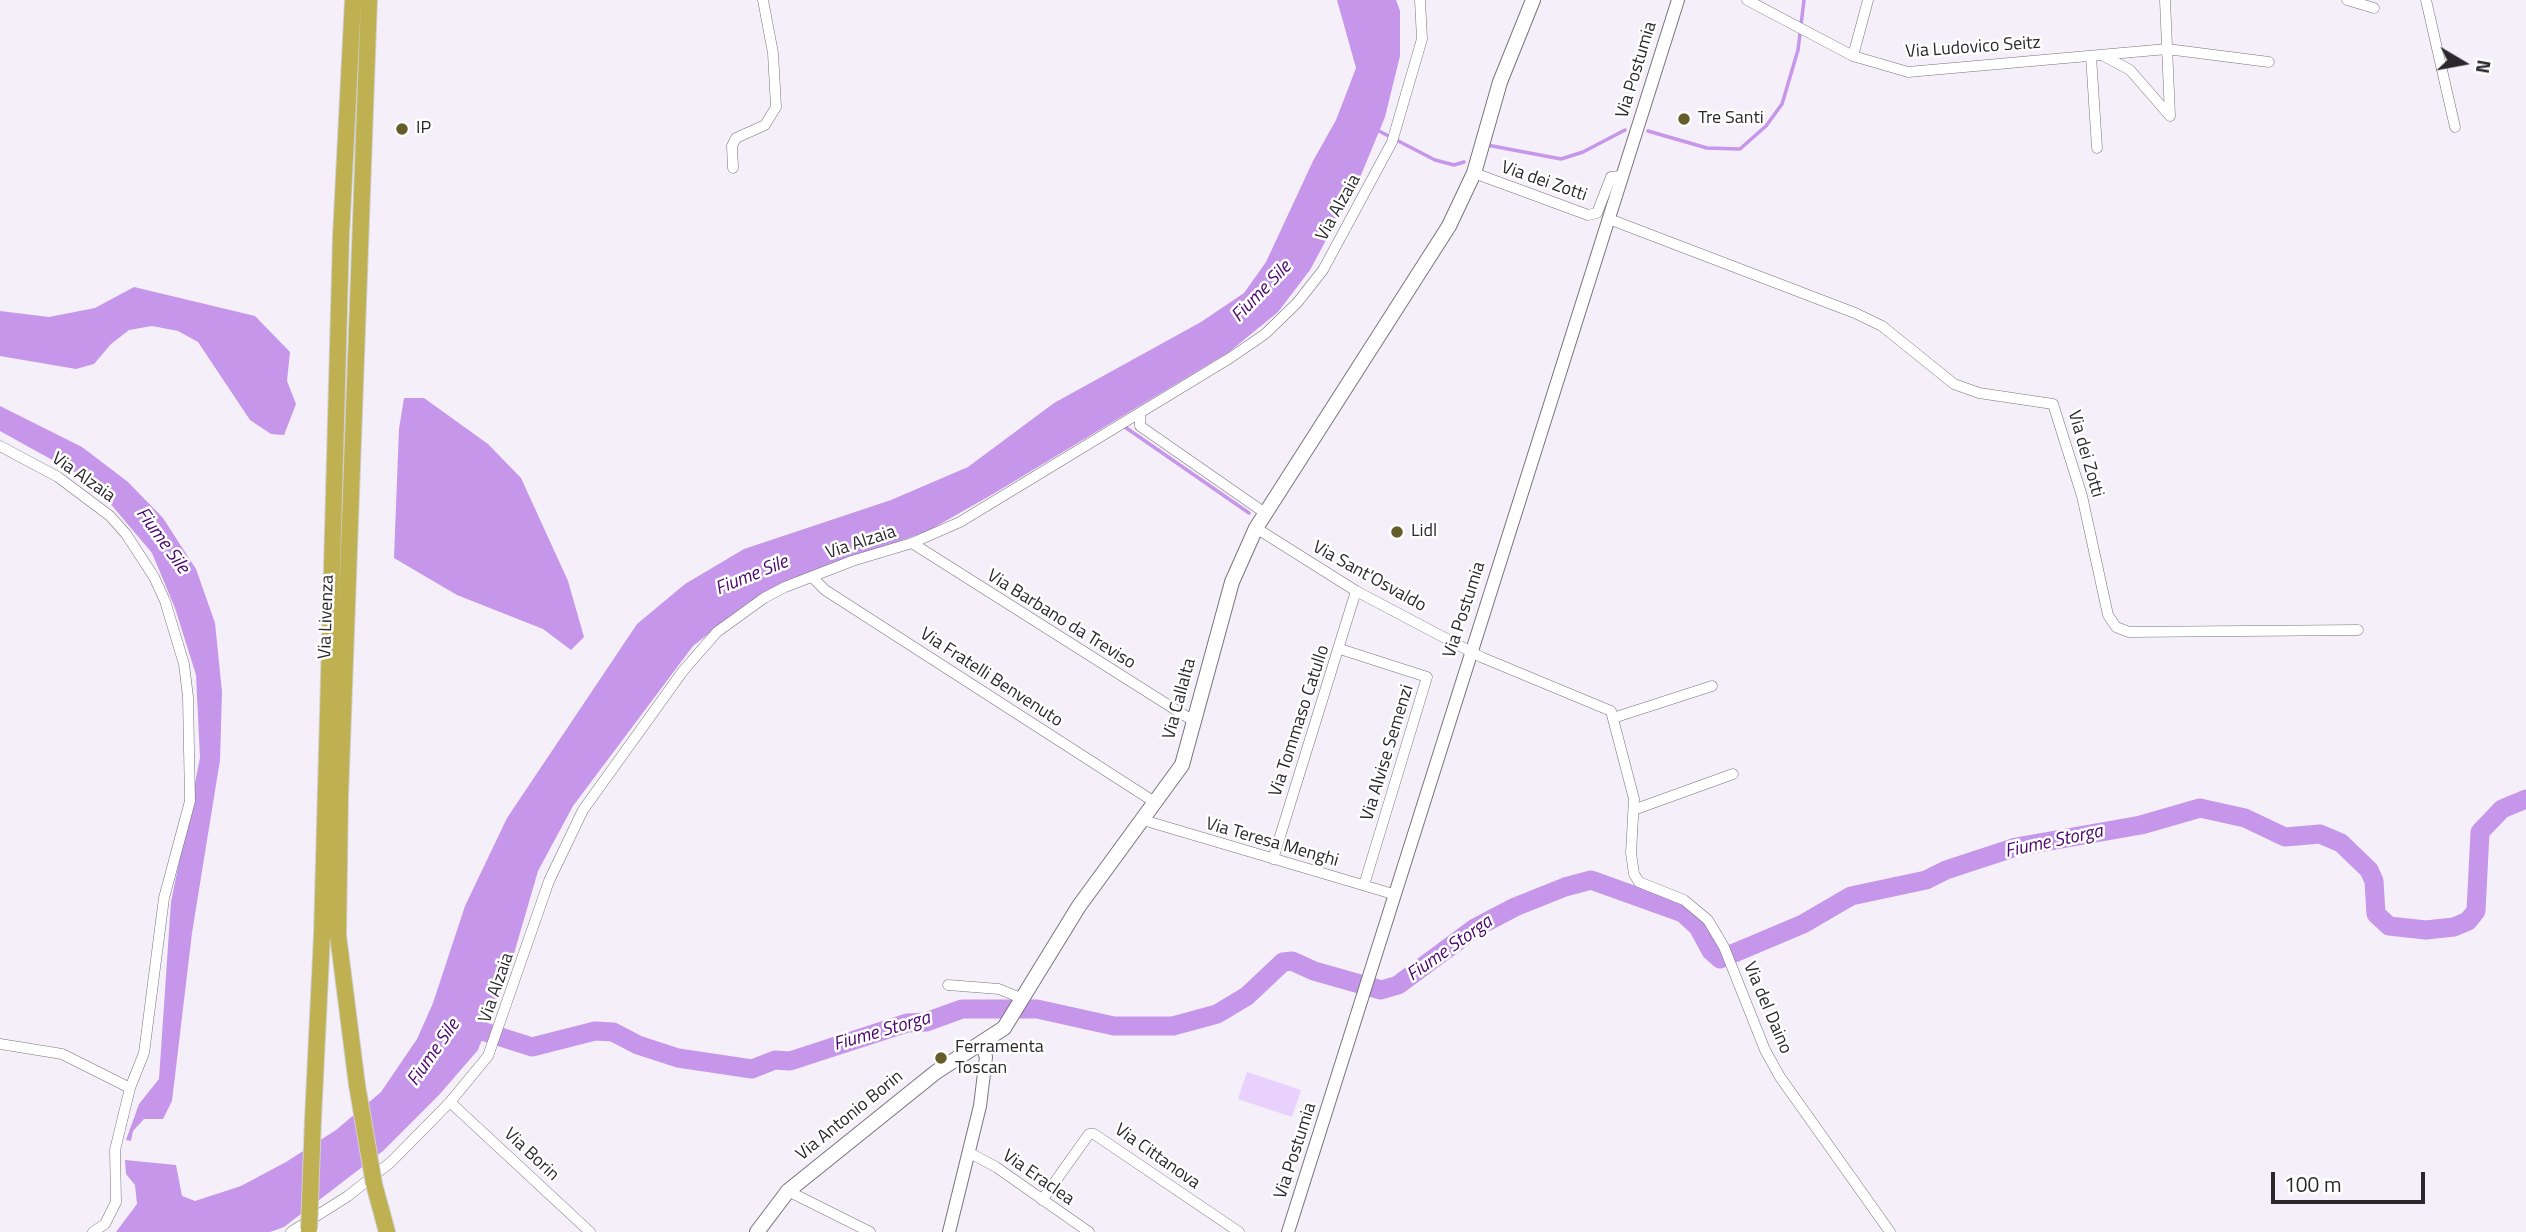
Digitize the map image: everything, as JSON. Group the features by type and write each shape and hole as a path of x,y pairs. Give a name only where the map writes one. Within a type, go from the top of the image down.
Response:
{"highway":[{"name":"Via Livenza","path":"309,1231 322,935 342,224 353,0"},
{"name":"Via Livenza","path":"369,0 340,797 338,935 344,1000 374,1184 387,1232"},
{"path":"374,1184 377,1232"}],"main road":[{"name":"Via Callalta","path":"981,1044 997,1035 1008,1022 1079,906 1182,765 1232,582 1256,528 1306,445 1449,226 1474,173 1508,59 1533,0"},
{"name":"Via Antonio Borin","path":"757,1232 788,1191 936,1072 981,1044"}],"street":[{"path":"733,168 732,146 736,138 765,125 776,107 773,53 763,0"},
{"name":"Via Alzaia","path":"291,1232 348,1196 391,1162 450,1102 488,1056 520,958 528,948 549,881 590,799 683,671 717,632 764,598 812,577 912,543 960,522 1140,415 1265,334 1297,303 1323,270 1392,142 1422,39 1420,0"},
{"name":"Via Postumia","path":"1288,1232 1678,0"},
{"name":"Via Ludovico Seitz","path":"1747,0 1853,56 1908,72 2167,49 2269,62"},
{"path":"1853,56 1868,0"},
{"path":"2097,148 2097,55 2130,70 2171,116 2165,0"},
{"path":"2347,0 2374,8"},
{"path":"2427,0 2455,127"},
{"name":"Via dei Zotti","path":"1474,173 1588,215 1597,213 1611,177 1622,176"},
{"name":"Via dei Zotti","path":"1609,219 1864,317 1882,326 1954,384 1979,393 2053,404 2081,496 2108,615 2116,627 2129,632 2358,630"},
{"path":"1140,415 1140,426 1265,513"},
{"name":"Via Alzaia","path":"0,446 58,477 110,516 126,534 160,589 184,664 189,710 190,801 164,898 144,1054 130,1088 115,1150 116,1202 105,1224 93,1232"},
{"name":"Via Sant'Osvaldo","path":"1256,528 1356,591 1471,649"},
{"name":"Via Barbano da Treviso","path":"912,543 1195,723"},
{"name":"Via Fratelli Benvenuto","path":"812,577 825,590 1156,803"},
{"name":"Via Tommaso Catullo","path":"1273,859 1356,591"},
{"name":"Via Alvise Semenzi","path":"1340,649 1427,677 1364,885"},
{"name":"Via del Daino","path":"1471,649 1481,657 1603,707 1613,718 1636,809 1631,853 1634,874 1639,882 1684,900 1700,911 1724,947 1765,1050 1780,1077 1890,1232"},
{"path":"1613,718 1712,686"},
{"path":"1636,809 1733,774"},
{"name":"Via Teresa Menghi","path":"1143,820 1393,894"},
{"path":"948,985 999,989 1022,1000"},
{"path":"0,1044 62,1054 130,1088"},
{"path":"948,1232 986,1068 981,1044"},
{"name":"Via Borin","path":"450,1102 590,1232"},
{"name":"Via Cittanova","path":"1042,1200 1089,1134 1094,1133 1238,1232"},
{"name":"Via Eraclea","path":"968,1152 996,1167 1089,1232"},
{"path":"788,1191 870,1232"}],"shaded area":[{"path":"1247,1072 1301,1090 1292,1117 1238,1099"}],"water":[{"name":"Fiume Sile","path":"1337,0 1396,0 1400,11 1400,56 1385,117 1361,175 1310,270 1278,312 1229,352 993,494 928,531 829,566 812,577 749,602 693,646 573,806 538,871 513,957 478,1050 439,1095 383,1151 284,1227 270,1232 116,1232 137,1204 135,1185 126,1174 125,1160 176,1165 182,1196 195,1201 241,1186 286,1162 336,1130 381,1092 417,1039 433,1003 465,906 507,818 637,624 685,584 744,549 891,500 968,467 1054,403 1201,322 1244,293 1266,262 1313,161 1336,120 1356,68"},
{"path":"134,287 255,316 290,352 287,381 296,404 284,435 271,434 250,420 198,342 178,331 152,326 129,330 111,344 94,364 76,369 0,356 0,311 49,317 95,308"},
{"path":"404,398 424,398 488,444 521,478 568,581 584,637 571,650 543,629 457,595 394,558 399,429"},
{"name":"Fiume Sile","path":"0,406 82,447 128,482 163,518 196,569 215,623 222,692 220,760 192,933 172,1101 163,1119 144,1119 133,1131 131,1141 126,1140 139,1104 159,1079 171,902 200,758 196,675 175,608 152,553 92,482 0,431"}],"waterway":[{"path":"1648,131 1707,148 1740,149 1766,126 1782,104 1798,50 1804,0"},
{"path":"1377,130 1435,160 1454,165 1464,162"},
{"path":"1487,145 1561,159 1583,152 1625,130"},
{"path":"1122,425 1249,513"},
{"name":"Fiume Storga","path":"463,1025 532,1047 595,1031 613,1032 638,1045 678,1058 752,1069 775,1060 790,1061 907,1023 926,1022 962,1009 1037,1009 1114,1026 1173,1026 1217,1014 1247,996 1283,962 1292,961 1314,971 1381,990 1398,985 1475,928 1515,907 1565,887 1591,880 1683,913 1698,927 1711,951 1720,959 1803,924 1851,896 1926,880 1946,870 2016,847 2141,825 2200,808 2245,818 2285,837 2320,834 2341,843 2369,870 2374,881 2376,914 2389,926 2426,930 2454,927 2468,921 2476,911 2480,832 2502,809 2526,799"}],"place":[{"name":"Tre Santi","path":"1684,119"},
{"name":"IP","path":"402,129"},
{"name":"Lidl","path":"1397,532"},
{"name":"Ferramenta Toscan","path":"941,1058"}]}
